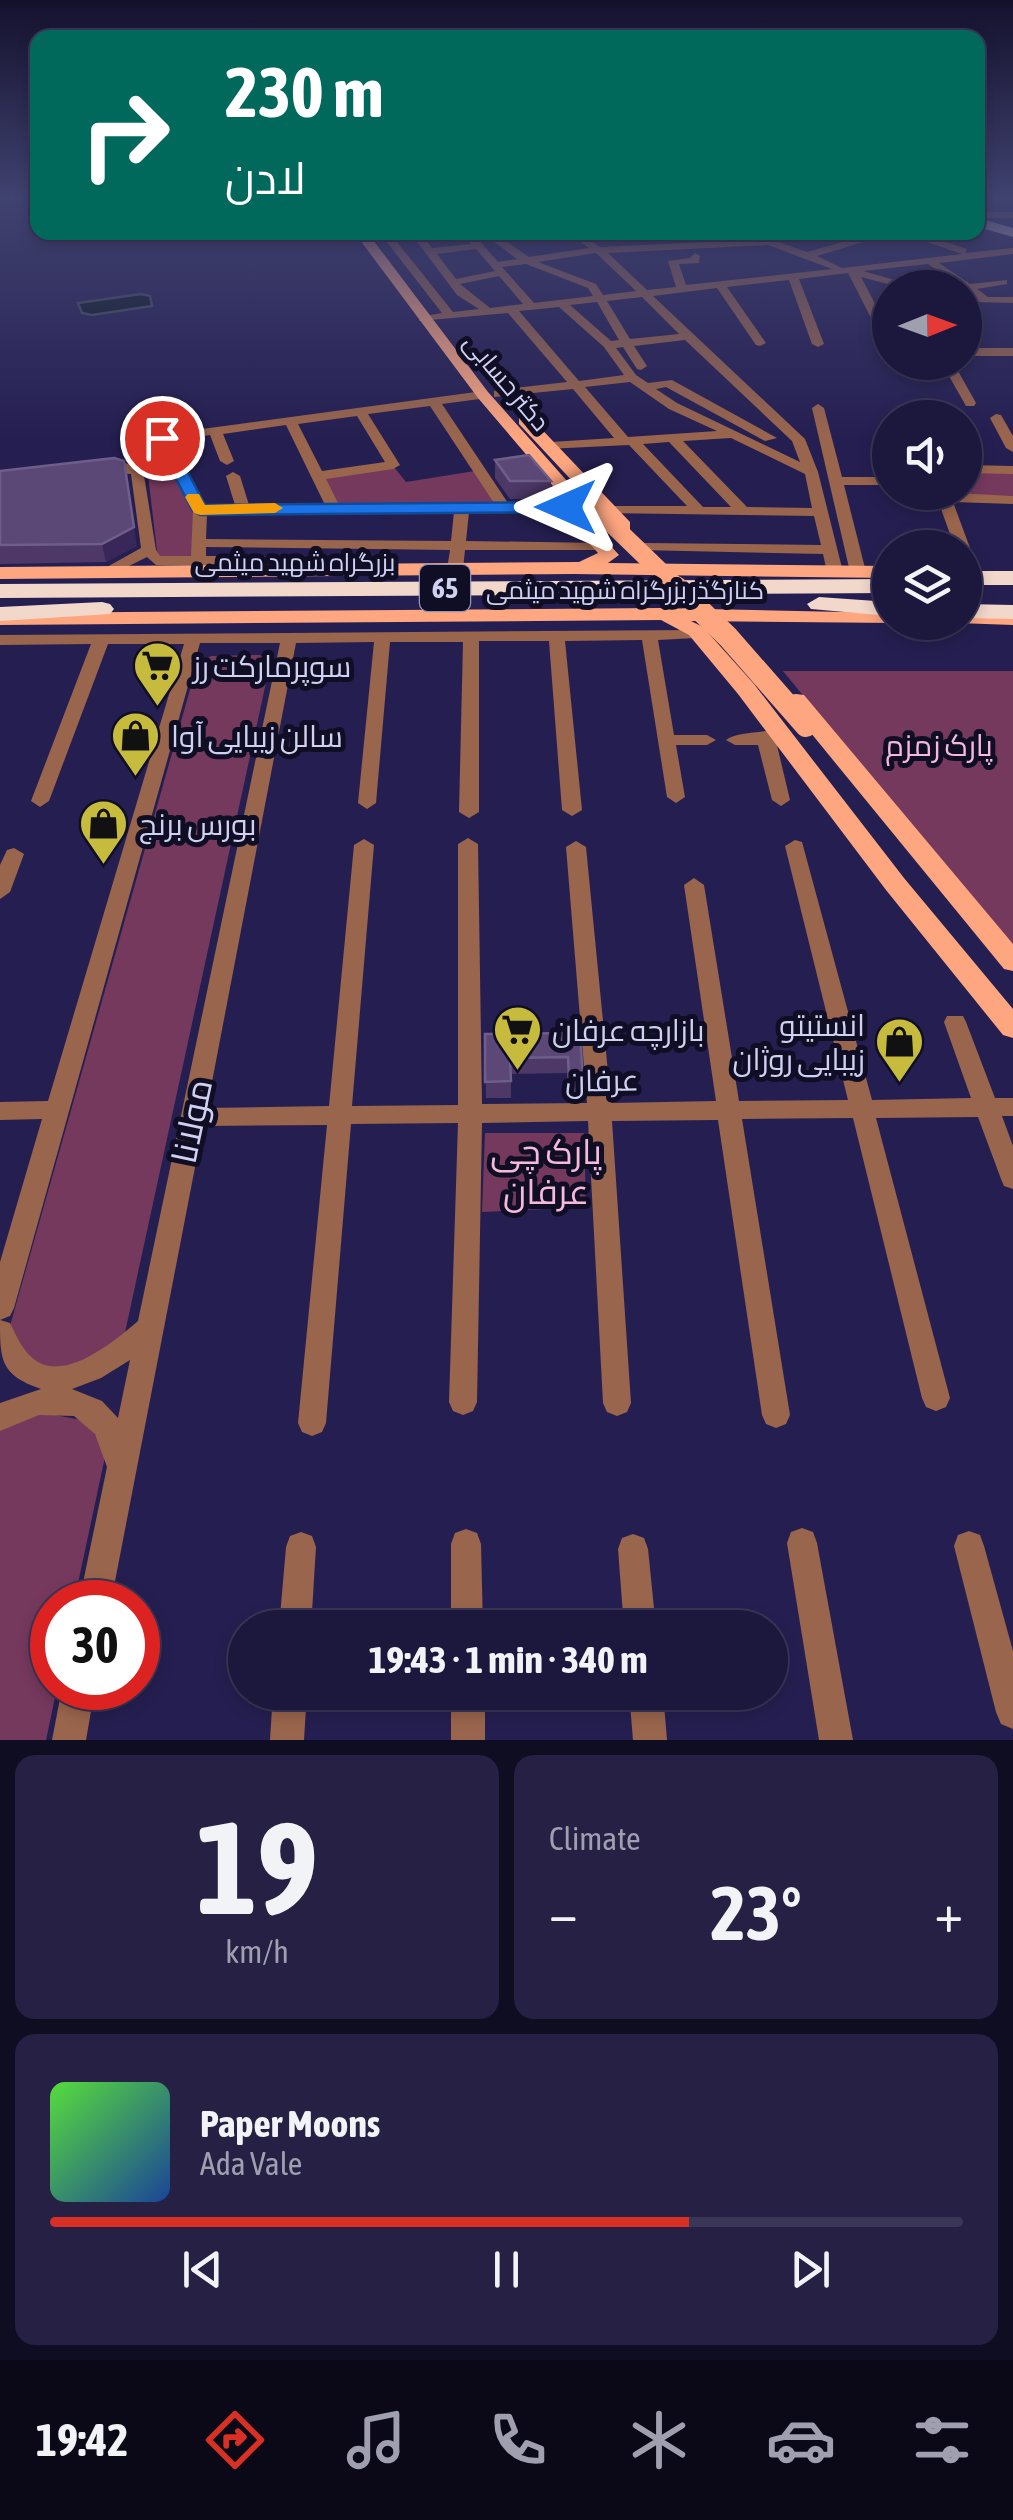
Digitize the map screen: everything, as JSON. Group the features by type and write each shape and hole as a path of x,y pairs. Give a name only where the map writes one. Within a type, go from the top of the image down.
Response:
{"highway":[{"path":"982,577 1013,575"},
{"name":"بزرگراه شهید میثمی","path":"0,602 292,580"},
{"name":"بزرگراه شهید میثمی","path":"0,588 292,580 799,594 872,585"},
{"path":"0,617 292,580"},
{"path":"982,581 1013,586"},
{"path":"799,594 872,604"},
{"path":"982,607 1013,604"},
{"path":"982,611 1013,616"}],"main road":[{"path":"380,276 387,286 402,292"},
{"name":"دکتر حسابی","path":"391,276 402,292 436,317"},
{"name":"دکتر حسابی","path":"405,276 491,395 589,510"},
{"path":"491,395 551,446 589,510 607,551"},
{"path":"491,395 519,450 589,510 715,638 894,884 1013,1028"},
{"path":"589,510 678,570"},
{"path":"574,568 607,551 632,558 647,546"},
{"name":"کنارگذر بزرگراه شهید میثمی","path":"0,573 106,572 292,580 455,569 872,572"},
{"path":"739,636 745,623 760,614"},
{"name":"کنارگذر بزرگراه شهید میثمی","path":"0,617 654,625 760,614 872,617"},
{"path":"982,618 1013,616"},
{"path":"654,625 680,621 1013,982"},
{"path":"696,637 739,636 1013,962"},
{"path":"785,732 1013,1013"}],"street":[{"path":"411,276 436,317 760,276"},
{"path":"450,276 461,293 487,311"},
{"path":"454,282 474,276"},
{"path":"505,276 531,306"},
{"path":"565,276 592,286 602,298 628,342 646,388 676,407 811,472"},
{"path":"628,276 798,439 811,472 835,572"},
{"path":"679,276 682,288"},
{"path":"744,276 748,280"},
{"path":"792,276 818,344"},
{"path":"852,276 872,311"},
{"path":"718,284 760,343"},
{"path":"982,291 1010,287"},
{"path":"982,299 1007,300 1013,310"},
{"path":"560,302 637,372"},
{"path":"510,308 576,385 699,511"},
{"path":"608,345 688,336"},
{"path":"982,350 1013,352"},
{"path":"198,550 200,510 162,438 576,385 637,372"},
{"path":"646,388 668,383 803,453"},
{"path":"676,407 698,401"},
{"path":"434,402 504,508"},
{"path":"818,408 858,572"},
{"path":"318,476 394,466 360,412"},
{"path":"996,418 1013,448"},
{"path":"290,421 337,508 329,545"},
{"path":"214,431 243,508"},
{"path":"551,446 733,434"},
{"path":"672,438 736,511"},
{"path":"92,469 129,467 138,472 149,550 156,560 166,563 198,550 248,544 496,546 537,554 607,551"},
{"path":"480,472 497,469"},
{"path":"982,469 1013,470"},
{"path":"834,482 872,482"},
{"path":"982,498 1013,500"},
{"path":"248,544 260,508"},
{"path":"455,569 462,508"},
{"path":"644,508 647,546 698,553 831,550"},
{"path":"200,510 644,508 821,512"},
{"path":"732,529 736,511"},
{"path":"768,511 779,546"},
{"path":"412,546 413,528"},
{"path":"496,528 496,546"},
{"path":"198,550 292,580 304,544"},
{"path":"106,572 149,550"},
{"path":"190,650 290,639 557,638 654,625 676,796"},
{"path":"468,812 471,638"},
{"path":"557,638 572,810"},
{"name":"مولانا","path":"99,1580 290,639"},
{"path":"367,803 382,639"},
{"path":"0,659 4,640 101,640 190,650 251,647 266,652 284,666"},
{"path":"40,801 101,640"},
{"path":"0,1308 190,650"},
{"path":"735,740 785,732 781,800"},
{"path":"667,740 707,740"},
{"path":"463,1402 470,1114 468,844"},
{"path":"312,1423 364,845"},
{"path":"795,846 936,1398"},
{"path":"576,847 600,1112 617,1403"},
{"path":"0,892 14,854"},
{"path":"694,885 776,1415"},
{"path":"955,1022 1001,1108 1013,1179"},
{"name":"عرفان","path":"192,1118 1001,1108"},
{"path":"0,1111 56,1110"},
{"path":"0,1332 15,1363 32,1374 54,1378 79,1376 104,1366 149,1328"},
{"path":"0,1418 42,1400 66,1400 87,1407 103,1420 122,1466"},
{"path":"466,1544 467,1610"},
{"path":"802,1544 836,1740"},
{"path":"970,1546 1013,1712"},
{"path":"296,1610 301,1547"},
{"path":"633,1549 638,1610"},
{"path":"69,1740 75,1710"},
{"path":"286,1740 288,1710"},
{"path":"468,1710 468,1740"},
{"path":"648,1710 650,1740"}],"green space":[{"path":"157,439 193,511 194,556 158,559 148,475 130,440"},
{"path":"394,467 406,482 475,471 497,505 338,506 323,478"},
{"path":"982,471 1013,472 1013,496 982,496"},
{"path":"260,655 270,664 124,1337 76,1365 52,1367 21,1362 6,1340 197,665 211,656"},
{"name":"پارک زمزم","path":"783,671 1013,671 1013,952"},
{"name":"پارک چی عرفان","path":"485,1133 584,1133 586,1207 482,1212"},
{"path":"44,1413 87,1421 106,1452 79,1580 30,1580 30,1710 52,1710 46,1740 0,1740 0,1423"}],"shaded area":[{"path":"150,296 152,306 92,315 82,313 78,303"}],"building":[{"path":"529,455 551,481 510,481 495,460"},
{"path":"114,458 124,461 134,527 102,544 0,545 0,471"},
{"path":"580,1033 583,1079 569,1079 568,1057 510,1058 511,1081 485,1082 485,1034"}],"slow traffic":[{"path":"193,497 200,510 275,508"}],"place":[{"name":"سوپرمارکت رز","path":"158,708"},
{"name":"سالن زیبایی آوا","path":"136,778"},
{"name":"بورس برنج","path":"104,866"},
{"name":"بازارچه‌ عرفان","path":"517,1072"},
{"name":"انستیتو زیبایی روژان","path":"900,1084"}],"route":[{"path":"162,438 200,510 566,507"}]}
